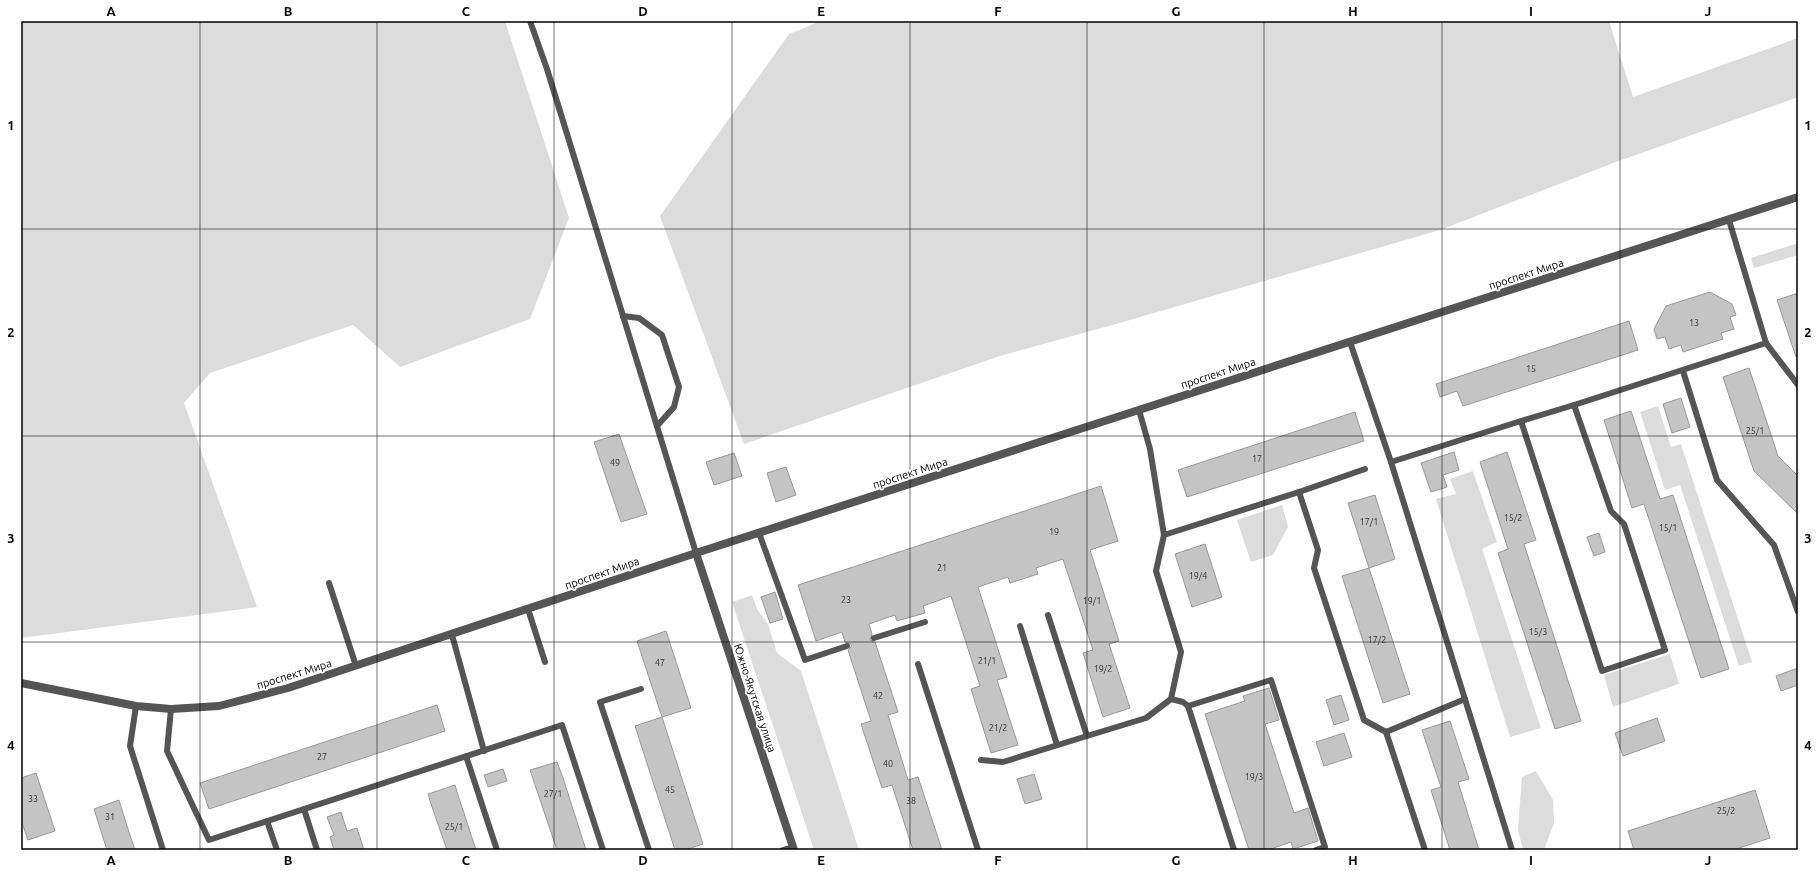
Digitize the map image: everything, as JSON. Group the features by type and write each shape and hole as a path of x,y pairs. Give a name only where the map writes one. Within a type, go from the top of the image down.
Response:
{"street":[{"name":"проспект Мира","path":"21,683 136,706 171,709 219,706 288,688 452,635 696,553 1798,197"},
{"name":"Южно-Якутская улица","path":"696,553 793,848"}],"lane":[{"path":"530,21 696,553"},
{"path":"1729,220 1766,343 1798,385"},
{"path":"623,316 639,318 662,335 679,387 674,407 657,426"},
{"path":"1350,342 1391,462 1512,850"},
{"path":"1391,462 1683,371 1766,343"},
{"path":"1683,371 1717,480 1774,545 1798,612"},
{"path":"1521,421 1602,671 1665,650 1624,524 1611,511 1574,405"},
{"path":"981,760 1003,762 1146,718 1171,699 1181,652 1156,571 1164,535 1150,450 1139,410"},
{"path":"1164,535 1299,492 1365,469"},
{"path":"1299,492 1318,550 1314,568 1364,720 1386,732 1424,850"},
{"path":"759,533 805,660 847,646"},
{"path":"329,583 356,666"},
{"path":"528,609 546,662"},
{"path":"1048,615 1087,736"},
{"path":"874,638 925,622"},
{"path":"1020,626 1057,745"},
{"path":"452,635 484,750"},
{"path":"918,664 978,850"},
{"path":"1188,706 1271,680 1325,847 1316,850"},
{"path":"641,688 600,702 649,850"},
{"path":"1171,699 1183,702 1188,706 1234,850"},
{"path":"1386,732 1465,699"},
{"path":"136,706 130,746 163,850"},
{"path":"171,709 167,751 209,840 562,725 603,850"},
{"path":"466,756 497,850"},
{"path":"304,809 317,850"},
{"path":"267,821 277,850"},
{"path":"783,850 793,848"}],"shaded area":[{"path":"21,21 505,21 569,218 530,319 400,367 353,325 210,373 184,403 257,607 21,638"},
{"path":"821,21 1609,21 1633,97 1798,38 1798,97 1616,162 1440,230 1000,356 744,444 660,216 789,34"},
{"path":"1798,243 1798,255 1754,268 1751,258"},
{"path":"1658,406 1671,447 1681,444 1752,662 1739,666 1680,485 1665,490 1640,412"},
{"path":"1473,471 1497,542 1482,549 1541,728 1510,737 1436,499 1456,494 1450,479"},
{"path":"1282,505 1288,527 1273,555 1251,562 1237,520"},
{"path":"752,595 757,609 768,624 777,653 801,671 859,850 814,850 732,602"},
{"path":"1670,654 1679,684 1613,707 1604,675"},
{"path":"1536,771 1553,800 1554,823 1544,850 1523,850 1518,830 1522,777"}],"building":[{"path":"1710,292 1732,304 1736,315 1730,317 1734,329 1721,333 1723,339 1683,352 1681,345 1669,349 1665,337 1657,339 1654,329 1666,306"},
{"path":"1798,293 1798,356 1796,357 1777,300"},
{"path":"1629,321 1638,350 1463,406 1457,391 1440,397 1436,384"},
{"path":"1749,368 1778,456 1798,476 1798,514 1754,471 1723,377"},
{"path":"1681,398 1690,427 1672,433 1663,404"},
{"path":"1631,411 1660,499 1673,495 1729,669 1701,678 1644,504 1632,508 1604,420"},
{"path":"1355,412 1364,441 1187,497 1178,470"},
{"path":"619,434 647,514 621,522 594,442"},
{"path":"1454,452 1459,470 1443,475 1447,487 1431,492 1421,463"},
{"path":"1507,452 1536,540 1524,544 1581,721 1555,729 1498,553 1508,549 1480,462"},
{"path":"734,453 742,476 714,485 706,462"},
{"path":"786,467 796,495 776,502 767,473"},
{"path":"1101,486 1118,541 1090,550 1119,641 1109,644 1130,708 1103,717 1083,653 1093,650 1063,559 1036,568 1038,574 1010,583 1008,577 978,587 1007,677 997,680 1018,745 991,753 971,689 980,686 951,596 923,606 925,613 897,621 895,615 869,624 872,634 870,640 875,642 898,712 888,715 908,780 918,777 942,850 913,850 892,785 882,788 861,724 871,721 848,650 851,647 851,644 845,642 842,632 816,641 798,585"},
{"path":"1375,495 1395,559 1369,568 1348,503"},
{"path":"1599,533 1605,552 1594,556 1587,537"},
{"path":"1205,544 1222,597 1192,607 1175,554"},
{"path":"1369,568 1410,694 1383,703 1342,576"},
{"path":"775,592 783,619 770,623 761,597"},
{"path":"666,631 691,708 662,717 637,641"},
{"path":"1798,668 1798,685 1781,691 1776,676"},
{"path":"1269,688 1279,720 1265,724 1294,813 1308,808 1318,841 1293,849 1291,842 1268,850 1249,850 1205,714 1245,701 1243,696"},
{"path":"1341,695 1349,720 1334,725 1326,700"},
{"path":"437,705 445,731 209,809 200,783"},
{"path":"662,717 703,844 685,850 675,850 635,726"},
{"path":"1657,718 1665,741 1623,756 1615,733"},
{"path":"1450,721 1469,779 1458,782 1479,850 1450,850 1431,790 1441,787 1422,730"},
{"path":"1344,733 1352,757 1324,766 1316,742"},
{"path":"557,762 586,850 557,850 530,770"},
{"path":"503,769 507,781 488,787 484,775"},
{"path":"36,773 55,831 28,840 21,820 21,778"},
{"path":"1034,774 1042,799 1025,804 1017,779"},
{"path":"455,785 476,850 447,850 431,804 428,794"},
{"path":"1755,790 1770,838 1733,850 1634,850 1628,831"},
{"path":"119,800 135,850 107,850 94,809"},
{"path":"341,812 347,831 357,828 364,850 334,850 330,837 334,835 327,817"}]}
